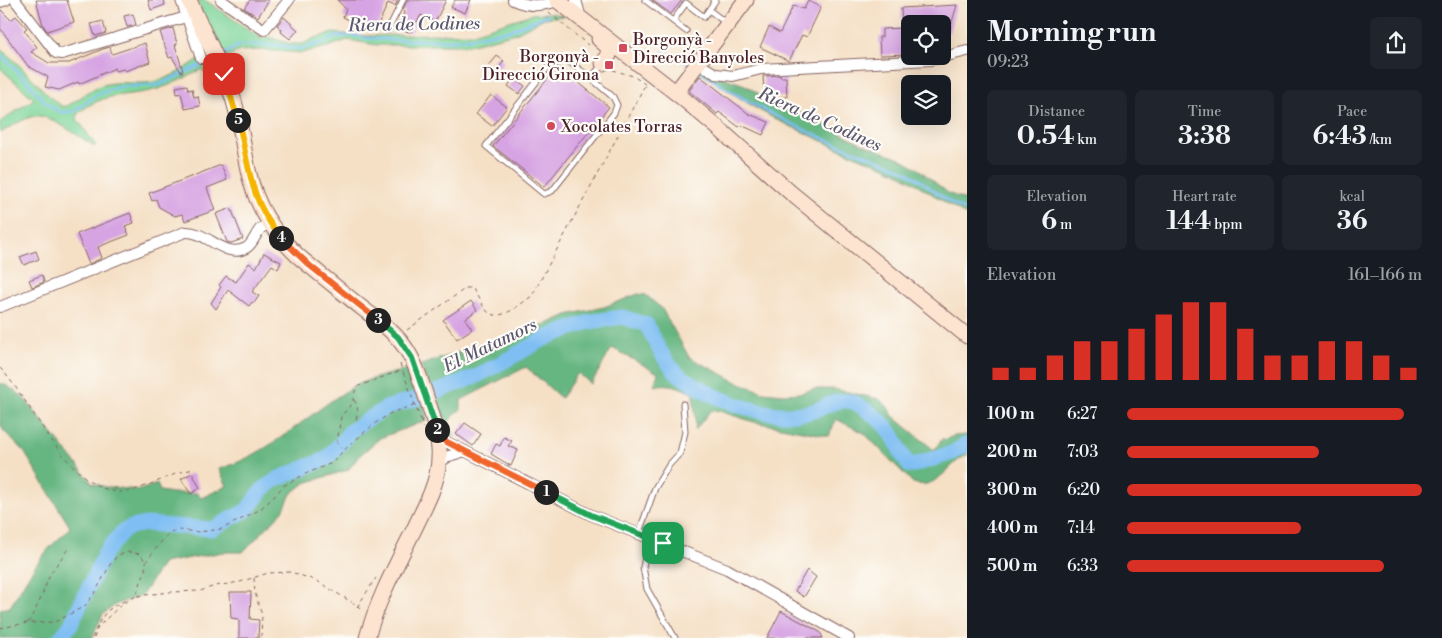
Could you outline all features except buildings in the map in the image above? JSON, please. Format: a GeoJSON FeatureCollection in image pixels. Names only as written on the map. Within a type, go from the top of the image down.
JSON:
{"type":"FeatureCollection","features":[{"type":"Feature","properties":{"kind":"main road"},"geometry":{"type":"LineString","coordinates":[[552,1],[578,9],[641,75],[723,142],[783,189],[791,193]]}},
{"type":"Feature","properties":{"kind":"main road"},"geometry":{"type":"LineString","coordinates":[[552,1],[593,38],[609,56]]}},
{"type":"Feature","properties":{"kind":"main road"},"geometry":{"type":"LineString","coordinates":[[723,142],[678,101],[677,91],[742,1]]}},
{"type":"Feature","properties":{"kind":"main road"},"geometry":{"type":"LineString","coordinates":[[578,9],[589,30],[608,47],[609,56]]}},
{"type":"Feature","properties":{"kind":"main road"},"geometry":{"type":"LineString","coordinates":[[190,10],[219,62],[235,108],[251,182],[258,201],[270,223],[285,244],[297,255],[386,326],[402,342],[407,369],[433,432],[439,463],[437,476],[431,493],[385,588],[366,638]]}},
{"type":"Feature","properties":{"kind":"main road"},"geometry":{"type":"LineString","coordinates":[[609,56],[619,54],[636,67],[641,75],[677,91],[791,193],[967,336]]}},
{"type":"Feature","properties":{"kind":"street"},"geometry":{"type":"LineString","coordinates":[[0,2],[6,0]]}},
{"type":"Feature","properties":{"kind":"street"},"geometry":{"type":"LineString","coordinates":[[15,0],[56,53],[62,54],[190,10]]}},
{"type":"Feature","properties":{"kind":"street"},"geometry":{"type":"LineString","coordinates":[[181,0],[190,10],[201,58]]}},
{"type":"Feature","properties":{"kind":"street"},"geometry":{"type":"LineString","coordinates":[[221,0],[264,30],[289,0]]}},
{"type":"Feature","properties":{"kind":"street"},"geometry":{"type":"LineString","coordinates":[[513,0],[521,4],[538,6],[552,1]]}},
{"type":"Feature","properties":{"kind":"street"},"geometry":{"type":"LineString","coordinates":[[568,0],[578,9]]}},
{"type":"Feature","properties":{"kind":"street"},"geometry":{"type":"LineString","coordinates":[[693,69],[733,76],[761,69],[931,60],[967,51]]}},
{"type":"Feature","properties":{"kind":"street"},"geometry":{"type":"LineString","coordinates":[[0,307],[185,232],[192,231],[198,233],[232,251],[242,250],[249,246],[261,228],[270,223]]}},
{"type":"Feature","properties":{"kind":"street"},"geometry":{"type":"LineString","coordinates":[[433,432],[576,507],[720,566],[747,579],[844,637]]}},
{"type":"Feature","properties":{"kind":"street"},"geometry":{"type":"LineString","coordinates":[[439,463],[449,456],[466,451]]}},
{"type":"Feature","properties":{"kind":"lane"},"geometry":{"type":"LineString","coordinates":[[388,30],[403,0]]}},
{"type":"Feature","properties":{"kind":"lane"},"geometry":{"type":"LineString","coordinates":[[645,0],[686,31]]}},
{"type":"Feature","properties":{"kind":"lane"},"geometry":{"type":"LineString","coordinates":[[673,21],[686,3],[704,17],[715,1],[713,0]]}},
{"type":"Feature","properties":{"kind":"lane"},"geometry":{"type":"LineString","coordinates":[[709,10],[727,24]]}},
{"type":"Feature","properties":{"kind":"lane"},"geometry":{"type":"LineString","coordinates":[[591,78],[609,56]]}},
{"type":"Feature","properties":{"kind":"lane"},"geometry":{"type":"LineString","coordinates":[[560,58],[568,61],[591,78],[614,97],[617,105],[614,113],[552,191],[544,194],[486,146],[552,62],[560,58]]}},
{"type":"Feature","properties":{"kind":"lane"},"geometry":{"type":"LineString","coordinates":[[675,638],[647,589],[644,567],[644,536],[655,488],[669,465],[680,453],[685,432],[683,404]]}},
{"type":"Feature","properties":{"kind":"path"},"geometry":{"type":"LineString","coordinates":[[402,342],[402,334],[466,288],[472,288],[488,312],[494,316],[503,315],[532,296],[641,75]]}},
{"type":"Feature","properties":{"kind":"path"},"geometry":{"type":"LineString","coordinates":[[0,368],[14,383],[51,439],[72,464],[89,482],[102,489],[124,492],[195,469]]}},
{"type":"Feature","properties":{"kind":"path"},"geometry":{"type":"LineString","coordinates":[[343,451],[342,447],[337,443],[341,416],[352,404],[356,386],[407,369],[420,421],[433,432]]}},
{"type":"Feature","properties":{"kind":"path"},"geometry":{"type":"LineString","coordinates":[[353,399],[357,403],[358,416],[355,422]]}},
{"type":"Feature","properties":{"kind":"path"},"geometry":{"type":"LineString","coordinates":[[93,638],[98,627],[105,620],[122,604],[136,596],[145,571],[146,562],[160,542],[170,532],[179,530],[199,532],[222,529],[259,510],[283,486],[332,463],[374,424],[410,405],[417,403],[422,420],[420,421]]}},
{"type":"Feature","properties":{"kind":"path"},"geometry":{"type":"LineString","coordinates":[[27,623],[39,603],[50,574],[68,548]]}},
{"type":"Feature","properties":{"kind":"path"},"geometry":{"type":"LineString","coordinates":[[0,628],[27,623],[55,622],[86,606],[111,563],[118,555],[129,552],[140,554],[146,562]]}},
{"type":"Feature","properties":{"kind":"path"},"geometry":{"type":"LineString","coordinates":[[93,638],[103,614],[117,604],[136,596],[200,591],[254,577],[291,572],[301,574],[333,590],[357,607],[378,576]]}},
{"type":"Feature","properties":{"kind":"path"},"geometry":{"type":"LineString","coordinates":[[254,577],[255,594],[262,615],[261,638]]}},
{"type":"Feature","properties":{"kind":"green space"},"geometry":{"type":"Polygon","coordinates":[[[197,0],[205,0],[262,39],[268,37],[291,44],[303,44],[315,38],[333,33],[365,36],[473,33],[532,14],[551,13],[564,16],[544,18],[516,33],[468,45],[377,45],[347,40],[302,53],[260,50],[240,51],[223,58],[197,0]]]}},
{"type":"Feature","properties":{"kind":"green space"},"geometry":{"type":"Polygon","coordinates":[[[0,48],[51,98],[63,107],[103,85],[147,83],[160,80],[182,70],[208,53],[216,74],[208,77],[202,69],[158,89],[107,98],[87,106],[77,114],[77,119],[96,146],[94,146],[65,127],[41,116],[26,119],[0,133],[0,122],[34,99],[0,68],[0,48]]]}},
{"type":"Feature","properties":{"kind":"green space"},"geometry":{"type":"Polygon","coordinates":[[[702,67],[713,74],[745,85],[767,99],[792,109],[863,144],[900,158],[916,167],[948,193],[967,201],[967,216],[902,175],[777,120],[699,72],[702,67]]]}},
{"type":"Feature","properties":{"kind":"green space"},"geometry":{"type":"Polygon","coordinates":[[[638,294],[646,295],[662,309],[689,357],[735,381],[763,392],[784,394],[801,393],[813,389],[834,389],[879,399],[887,406],[893,416],[934,450],[943,438],[945,440],[953,436],[967,435],[967,455],[936,480],[922,484],[913,483],[864,433],[836,419],[829,436],[754,422],[711,410],[695,430],[694,394],[674,386],[654,386],[658,373],[612,348],[591,384],[578,373],[561,398],[526,367],[461,400],[461,409],[449,421],[455,437],[444,434],[421,365],[460,352],[467,364],[500,345],[567,315],[604,307],[638,294]]]}},
{"type":"Feature","properties":{"kind":"green space"},"geometry":{"type":"Polygon","coordinates":[[[412,367],[428,420],[380,438],[359,456],[348,470],[305,483],[291,494],[283,511],[243,552],[223,552],[163,563],[142,595],[117,604],[103,614],[92,638],[0,638],[0,609],[10,607],[49,548],[70,527],[25,453],[3,430],[0,423],[0,383],[22,396],[92,483],[106,487],[140,490],[157,484],[160,491],[197,493],[201,498],[227,486],[219,469],[256,454],[353,387],[367,380],[412,367]]]}},
{"type":"Feature","properties":{"kind":"waterway","name":"Riera de Codines"},"geometry":{"type":"LineString","coordinates":[[223,55],[239,45],[277,45],[300,49],[326,42],[335,37],[353,35],[393,40],[455,40],[510,30],[547,15]]}},
{"type":"Feature","properties":{"kind":"waterway","name":"Riera de Codines"},"geometry":{"type":"LineString","coordinates":[[663,50],[691,65]]}},
{"type":"Feature","properties":{"kind":"waterway","name":"Riera de Codines"},"geometry":{"type":"LineString","coordinates":[[0,54],[45,102],[59,112],[73,112],[96,95],[119,87],[159,85],[211,60]]}},
{"type":"Feature","properties":{"kind":"waterway","name":"Riera de Codines"},"geometry":{"type":"LineString","coordinates":[[699,71],[732,92],[782,119],[834,143],[908,173],[949,202],[967,211]]}},
{"type":"Feature","properties":{"kind":"waterway","name":"El Matamors"},"geometry":{"type":"LineString","coordinates":[[60,638],[70,626],[105,553],[122,532],[131,527],[146,524],[212,529],[247,510],[262,490],[277,479],[326,459],[350,431],[386,408],[434,393],[477,376],[548,337],[589,322],[622,317],[647,325],[663,356],[679,374],[705,391],[747,408],[776,414],[791,414],[811,412],[837,402],[853,402],[886,426],[910,466],[952,453],[967,444]]}},
{"type":"Feature","properties":{"kind":"place","name":"Borgonyà - Direcció Banyoles"},"geometry":{"type":"Point","coordinates":[623,48]}},
{"type":"Feature","properties":{"kind":"place","name":"Borgonyà - Direcció Girona"},"geometry":{"type":"Point","coordinates":[609,65]}},
{"type":"Feature","properties":{"kind":"place","name":"Xocolates Torras"},"geometry":{"type":"Point","coordinates":[551,126]}},
{"type":"Feature","properties":{"kind":"route"},"geometry":{"type":"LineString","coordinates":[[224,74],[240,124],[251,182],[258,201],[270,223],[285,244],[297,255],[386,326],[402,342],[415,365],[439,438],[591,515],[663,543]]}}]}
